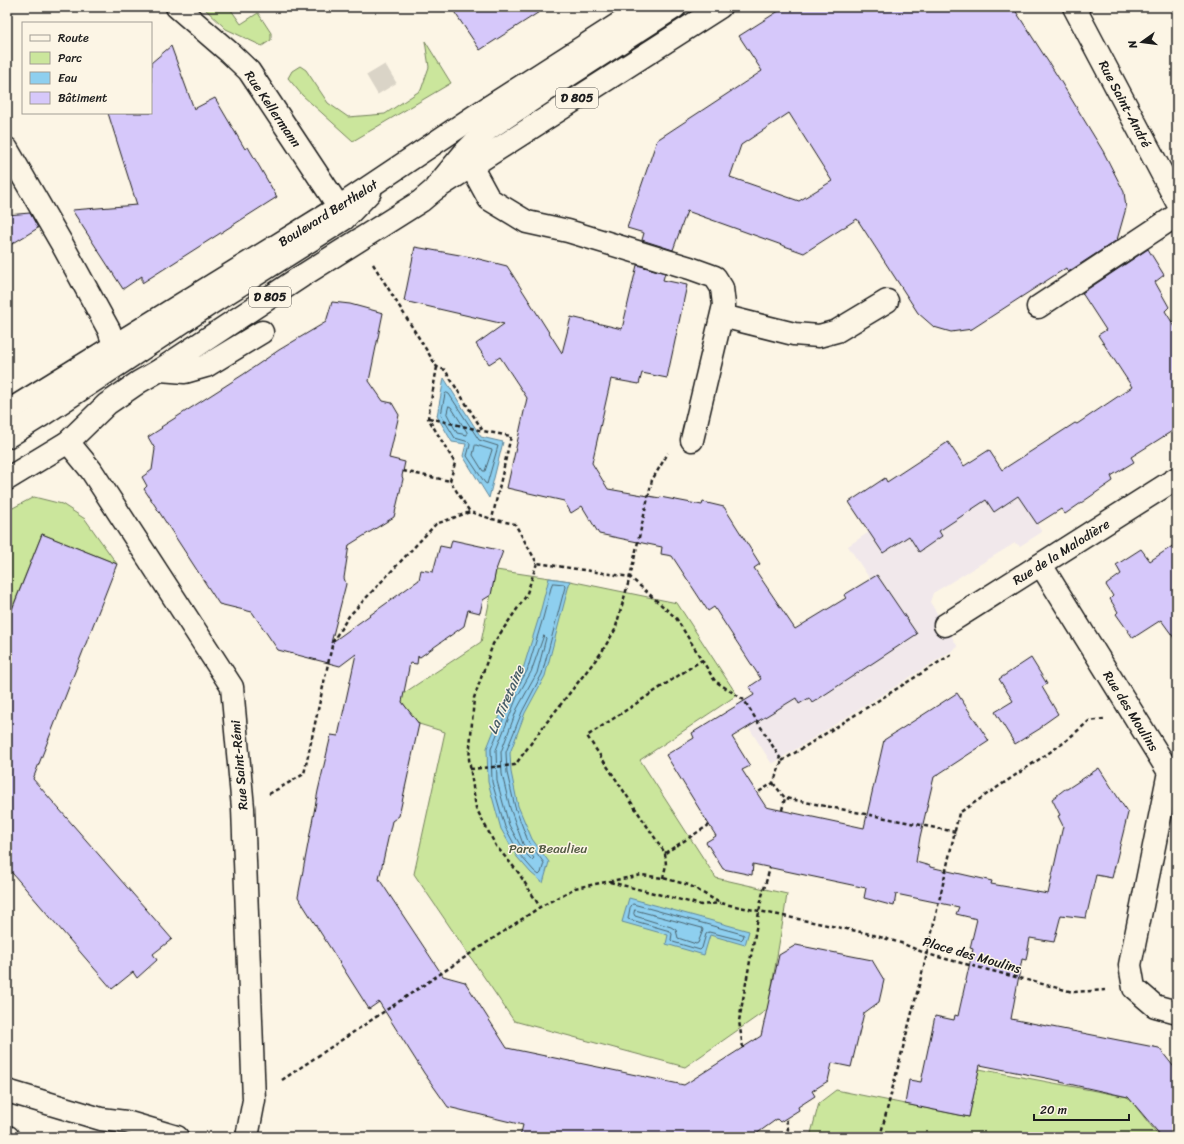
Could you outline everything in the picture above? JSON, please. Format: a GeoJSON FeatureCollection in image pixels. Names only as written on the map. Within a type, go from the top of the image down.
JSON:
{"type":"FeatureCollection","features":[{"type":"Feature","properties":{"kind":"street","name":"Rue Kellermann"},"geometry":{"type":"LineString","coordinates":[[177,7],[249,71],[339,207]]}},
{"type":"Feature","properties":{"kind":"street","name":"Boulevard Berthelot"},"geometry":{"type":"LineString","coordinates":[[7,412],[339,207],[475,116],[645,7]]}},
{"type":"Feature","properties":{"kind":"street"},"geometry":{"type":"LineString","coordinates":[[434,190],[465,152],[488,129],[566,76],[675,7]]}},
{"type":"Feature","properties":{"kind":"street","name":"D 805"},"geometry":{"type":"LineString","coordinates":[[7,479],[68,442],[107,404],[139,382],[160,370],[302,276],[421,201],[434,190],[471,166],[720,7]]}},
{"type":"Feature","properties":{"kind":"street","name":"Rue Saint-André"},"geometry":{"type":"LineString","coordinates":[[1074,7],[1177,202]]}},
{"type":"Feature","properties":{"kind":"street"},"geometry":{"type":"LineString","coordinates":[[7,149],[62,244],[109,330],[114,345]]}},
{"type":"Feature","properties":{"kind":"street"},"geometry":{"type":"LineString","coordinates":[[471,166],[489,199],[527,222],[568,231],[715,277],[722,288],[724,305],[692,440]]}},
{"type":"Feature","properties":{"kind":"street"},"geometry":{"type":"LineString","coordinates":[[7,436],[45,413],[211,303],[344,219],[384,178]]}},
{"type":"Feature","properties":{"kind":"street"},"geometry":{"type":"LineString","coordinates":[[1038,306],[1177,215]]}},
{"type":"Feature","properties":{"kind":"street"},"geometry":{"type":"LineString","coordinates":[[722,316],[794,334],[819,336],[837,331],[887,301]]}},
{"type":"Feature","properties":{"kind":"street"},"geometry":{"type":"LineString","coordinates":[[160,370],[185,372],[206,366],[262,332]]}},
{"type":"Feature","properties":{"kind":"street","name":"Rue Saint-Rémi"},"geometry":{"type":"LineString","coordinates":[[68,442],[91,470],[232,687],[243,808],[254,1100],[247,1137]]}},
{"type":"Feature","properties":{"kind":"street","name":"Rue de la Malodière"},"geometry":{"type":"LineString","coordinates":[[945,625],[1177,478]]}},
{"type":"Feature","properties":{"kind":"street","name":"Rue des Moulins"},"geometry":{"type":"LineString","coordinates":[[1041,565],[1169,772],[1130,965],[1134,988]]}},
{"type":"Feature","properties":{"kind":"street"},"geometry":{"type":"LineString","coordinates":[[1134,988],[1155,1006],[1177,1012]]}},
{"type":"Feature","properties":{"kind":"street"},"geometry":{"type":"LineString","coordinates":[[7,1091],[101,1119],[126,1122],[177,1137]]}},
{"type":"Feature","properties":{"kind":"path"},"geometry":{"type":"LineString","coordinates":[[379,259],[372,263],[437,367],[445,370],[483,431]]}},
{"type":"Feature","properties":{"kind":"path"},"geometry":{"type":"LineString","coordinates":[[437,367],[428,418],[455,463],[450,481]]}},
{"type":"Feature","properties":{"kind":"path"},"geometry":{"type":"LineString","coordinates":[[428,418],[511,436],[492,519]]}},
{"type":"Feature","properties":{"kind":"path"},"geometry":{"type":"LineString","coordinates":[[470,769],[515,765],[600,653],[615,630],[630,577],[652,480],[672,447],[692,440]]}},
{"type":"Feature","properties":{"kind":"path"},"geometry":{"type":"LineString","coordinates":[[403,471],[450,481],[470,512]]}},
{"type":"Feature","properties":{"kind":"path"},"geometry":{"type":"LineString","coordinates":[[243,808],[304,774],[333,641],[349,616],[436,524],[470,512],[514,524],[537,563],[526,596],[493,644],[474,698],[469,759],[476,808],[496,846],[518,872],[540,906]]}},
{"type":"Feature","properties":{"kind":"path"},"geometry":{"type":"LineString","coordinates":[[537,563],[630,577],[676,618],[715,681],[744,700],[782,761]]}},
{"type":"Feature","properties":{"kind":"path"},"geometry":{"type":"LineString","coordinates":[[757,794],[773,783],[782,761],[952,654]]}},
{"type":"Feature","properties":{"kind":"path"},"geometry":{"type":"LineString","coordinates":[[663,878],[666,865],[665,853],[587,736],[702,660]]}},
{"type":"Feature","properties":{"kind":"path"},"geometry":{"type":"LineString","coordinates":[[880,1137],[927,954],[956,832],[959,813],[1062,744],[1089,721],[1111,717]]}},
{"type":"Feature","properties":{"kind":"path"},"geometry":{"type":"LineString","coordinates":[[773,783],[785,798],[956,832]]}},
{"type":"Feature","properties":{"kind":"path"},"geometry":{"type":"LineString","coordinates":[[782,810],[785,798]]}},
{"type":"Feature","properties":{"kind":"path"},"geometry":{"type":"LineString","coordinates":[[665,853],[709,825]]}},
{"type":"Feature","properties":{"kind":"path"},"geometry":{"type":"LineString","coordinates":[[743,1048],[739,1021],[760,910],[770,868]]}},
{"type":"Feature","properties":{"kind":"path"},"geometry":{"type":"LineString","coordinates":[[254,1100],[275,1084],[540,906],[575,888],[642,875],[663,878],[689,886],[720,903]]}},
{"type":"Feature","properties":{"kind":"path"},"geometry":{"type":"LineString","coordinates":[[608,882],[701,905],[720,903]]}},
{"type":"Feature","properties":{"kind":"path","name":"Place des Moulins"},"geometry":{"type":"LineString","coordinates":[[720,903],[866,932],[901,943],[927,954],[1073,992],[1134,988]]}},
{"type":"Feature","properties":{"kind":"path"},"geometry":{"type":"LineString","coordinates":[[785,1137],[788,1129],[786,1118]]}},
{"type":"Feature","properties":{"kind":"shaded area"},"geometry":{"type":"Polygon","coordinates":[[[1018,496],[1042,532],[1020,546],[1015,543],[933,593],[930,602],[958,647],[772,764],[735,706],[754,694],[749,687],[807,651],[795,629],[845,598],[844,595],[870,579],[848,546],[869,532],[909,536],[919,551],[942,536],[939,531],[986,500],[995,512],[1018,496]]]}},
{"type":"Feature","properties":{"kind":"green space"},"geometry":{"type":"Polygon","coordinates":[[[203,7],[229,7],[241,24],[258,13],[271,33],[271,40],[262,46],[226,29],[203,7]]]}},
{"type":"Feature","properties":{"kind":"green space"},"geometry":{"type":"Polygon","coordinates":[[[425,41],[451,83],[353,141],[302,95],[288,78],[292,71],[300,66],[306,70],[328,103],[348,117],[385,114],[421,90],[429,67],[425,41]]]}},
{"type":"Feature","properties":{"kind":"green space"},"geometry":{"type":"Polygon","coordinates":[[[34,497],[62,504],[85,519],[117,564],[42,534],[7,621],[7,511],[34,497]]]}},
{"type":"Feature","properties":{"kind":"green space","name":"Parc Beaulieu"},"geometry":{"type":"Polygon","coordinates":[[[496,570],[570,581],[677,603],[737,695],[640,760],[716,878],[787,894],[768,1009],[685,1067],[514,1021],[414,874],[445,732],[419,724],[398,697],[481,642],[496,570]]]}},
{"type":"Feature","properties":{"kind":"green space"},"geometry":{"type":"Polygon","coordinates":[[[979,1069],[1128,1097],[1160,1137],[810,1137],[819,1103],[836,1090],[969,1117],[979,1069]]]}},
{"type":"Feature","properties":{"kind":"water"},"geometry":{"type":"Polygon","coordinates":[[[444,378],[481,437],[503,442],[489,498],[463,456],[466,444],[452,442],[437,416],[444,378]]]}},
{"type":"Feature","properties":{"kind":"water"},"geometry":{"type":"Polygon","coordinates":[[[549,578],[570,581],[545,676],[525,713],[510,753],[511,772],[518,806],[532,839],[549,862],[543,883],[531,873],[517,857],[501,829],[488,782],[487,748],[509,693],[523,669],[549,578]]]}},
{"type":"Feature","properties":{"kind":"water"},"geometry":{"type":"Polygon","coordinates":[[[629,898],[749,931],[745,945],[710,935],[704,955],[666,944],[668,935],[622,922],[629,898]]]}},
{"type":"Feature","properties":{"kind":"building"},"geometry":{"type":"Polygon","coordinates":[[[451,7],[547,7],[480,50],[451,7]]]}},
{"type":"Feature","properties":{"kind":"building"},"geometry":{"type":"Polygon","coordinates":[[[785,7],[1013,7],[1103,151],[1124,192],[1126,208],[1117,240],[1068,272],[1066,268],[972,329],[951,332],[934,327],[918,313],[857,219],[804,253],[687,211],[673,250],[642,240],[644,233],[627,228],[657,140],[762,71],[739,36],[785,7]],[[789,113],[741,145],[730,177],[799,201],[832,181],[789,113]]]}},
{"type":"Feature","properties":{"kind":"building"},"geometry":{"type":"Polygon","coordinates":[[[171,46],[194,109],[215,98],[245,149],[248,147],[277,197],[142,283],[142,276],[123,289],[72,210],[137,205],[108,114],[152,114],[152,62],[171,46]]]}},
{"type":"Feature","properties":{"kind":"building"},"geometry":{"type":"Polygon","coordinates":[[[30,213],[38,228],[7,247],[7,215],[30,213]]]}},
{"type":"Feature","properties":{"kind":"building"},"geometry":{"type":"Polygon","coordinates":[[[415,247],[471,257],[507,266],[562,353],[571,317],[622,329],[637,265],[665,273],[663,280],[687,285],[667,378],[642,373],[639,384],[611,379],[592,463],[608,489],[702,505],[703,502],[724,507],[760,564],[754,568],[795,629],[846,598],[844,595],[877,575],[917,634],[812,703],[809,698],[799,704],[796,698],[732,737],[750,766],[742,770],[766,807],[864,828],[884,740],[957,693],[989,741],[934,777],[920,837],[916,862],[930,867],[992,881],[991,884],[1048,894],[1063,826],[1058,816],[1060,815],[1052,799],[1099,768],[1128,813],[1112,878],[1096,875],[1086,918],[1061,915],[1054,942],[1030,938],[1026,960],[1022,959],[1011,1019],[1159,1048],[1177,1071],[1177,1137],[1162,1137],[1128,1097],[1060,1082],[1061,1081],[980,1065],[969,1117],[905,1104],[909,1080],[921,1082],[935,1016],[954,1020],[955,1015],[958,1016],[973,949],[970,948],[977,919],[956,914],[959,907],[896,894],[894,906],[864,898],[866,888],[753,864],[752,875],[723,869],[706,842],[716,836],[666,755],[694,738],[692,733],[754,695],[749,687],[761,679],[714,607],[708,611],[672,556],[661,554],[662,547],[599,534],[582,506],[571,513],[564,501],[507,488],[527,398],[500,357],[489,364],[476,344],[504,324],[404,301],[415,247]]]}},
{"type":"Feature","properties":{"kind":"building"},"geometry":{"type":"Polygon","coordinates":[[[1148,249],[1164,275],[1155,282],[1169,307],[1165,311],[1177,330],[1177,428],[1131,457],[1134,462],[1111,476],[1113,481],[1065,514],[1061,509],[1037,524],[1018,496],[994,512],[986,500],[939,531],[942,536],[919,552],[909,536],[883,553],[849,502],[885,478],[887,482],[948,442],[964,466],[989,450],[1002,470],[1075,423],[1077,424],[1132,387],[1098,335],[1106,330],[1082,293],[1148,249]]]}},
{"type":"Feature","properties":{"kind":"building"},"geometry":{"type":"Polygon","coordinates":[[[332,302],[350,304],[383,313],[369,381],[383,401],[392,403],[399,415],[389,458],[405,462],[402,476],[403,479],[394,517],[349,545],[344,578],[346,584],[331,643],[419,580],[421,570],[433,572],[440,546],[450,548],[452,540],[503,551],[496,570],[491,595],[483,600],[480,613],[468,610],[464,626],[420,657],[418,656],[417,664],[410,663],[402,702],[419,724],[399,816],[392,821],[379,879],[443,976],[465,982],[507,1048],[684,1085],[761,1036],[779,955],[796,945],[872,960],[884,980],[879,1002],[864,1013],[851,1067],[832,1063],[828,1081],[812,1091],[815,1096],[798,1107],[799,1110],[780,1122],[777,1119],[752,1137],[520,1137],[523,1125],[448,1107],[424,1073],[379,1002],[369,1009],[298,897],[318,791],[331,735],[338,736],[356,654],[340,666],[278,650],[252,612],[219,604],[144,489],[147,486],[142,477],[152,470],[155,449],[148,437],[279,350],[326,322],[332,302]]]}},
{"type":"Feature","properties":{"kind":"building"},"geometry":{"type":"Polygon","coordinates":[[[42,534],[117,564],[33,779],[172,939],[153,954],[157,960],[137,978],[133,972],[112,989],[7,867],[7,622],[42,534]]]}},
{"type":"Feature","properties":{"kind":"building"},"geometry":{"type":"Polygon","coordinates":[[[1177,543],[1177,642],[1161,620],[1133,638],[1116,614],[1118,612],[1110,599],[1113,596],[1106,585],[1121,574],[1116,565],[1141,549],[1150,561],[1177,543]]]}},
{"type":"Feature","properties":{"kind":"building"},"geometry":{"type":"Polygon","coordinates":[[[1031,658],[1047,684],[1042,687],[1058,714],[1041,726],[1041,728],[1015,744],[995,712],[1013,701],[999,679],[1031,658]]]}},
{"type":"Feature","properties":{"kind":"tunnel"},"geometry":{"type":"LineString","coordinates":[[372,85],[392,73]]}},
{"type":"Feature","properties":{"kind":"water label","name":"La Tiretaine"},"geometry":{"type":"Point","coordinates":[506,700]}}]}
